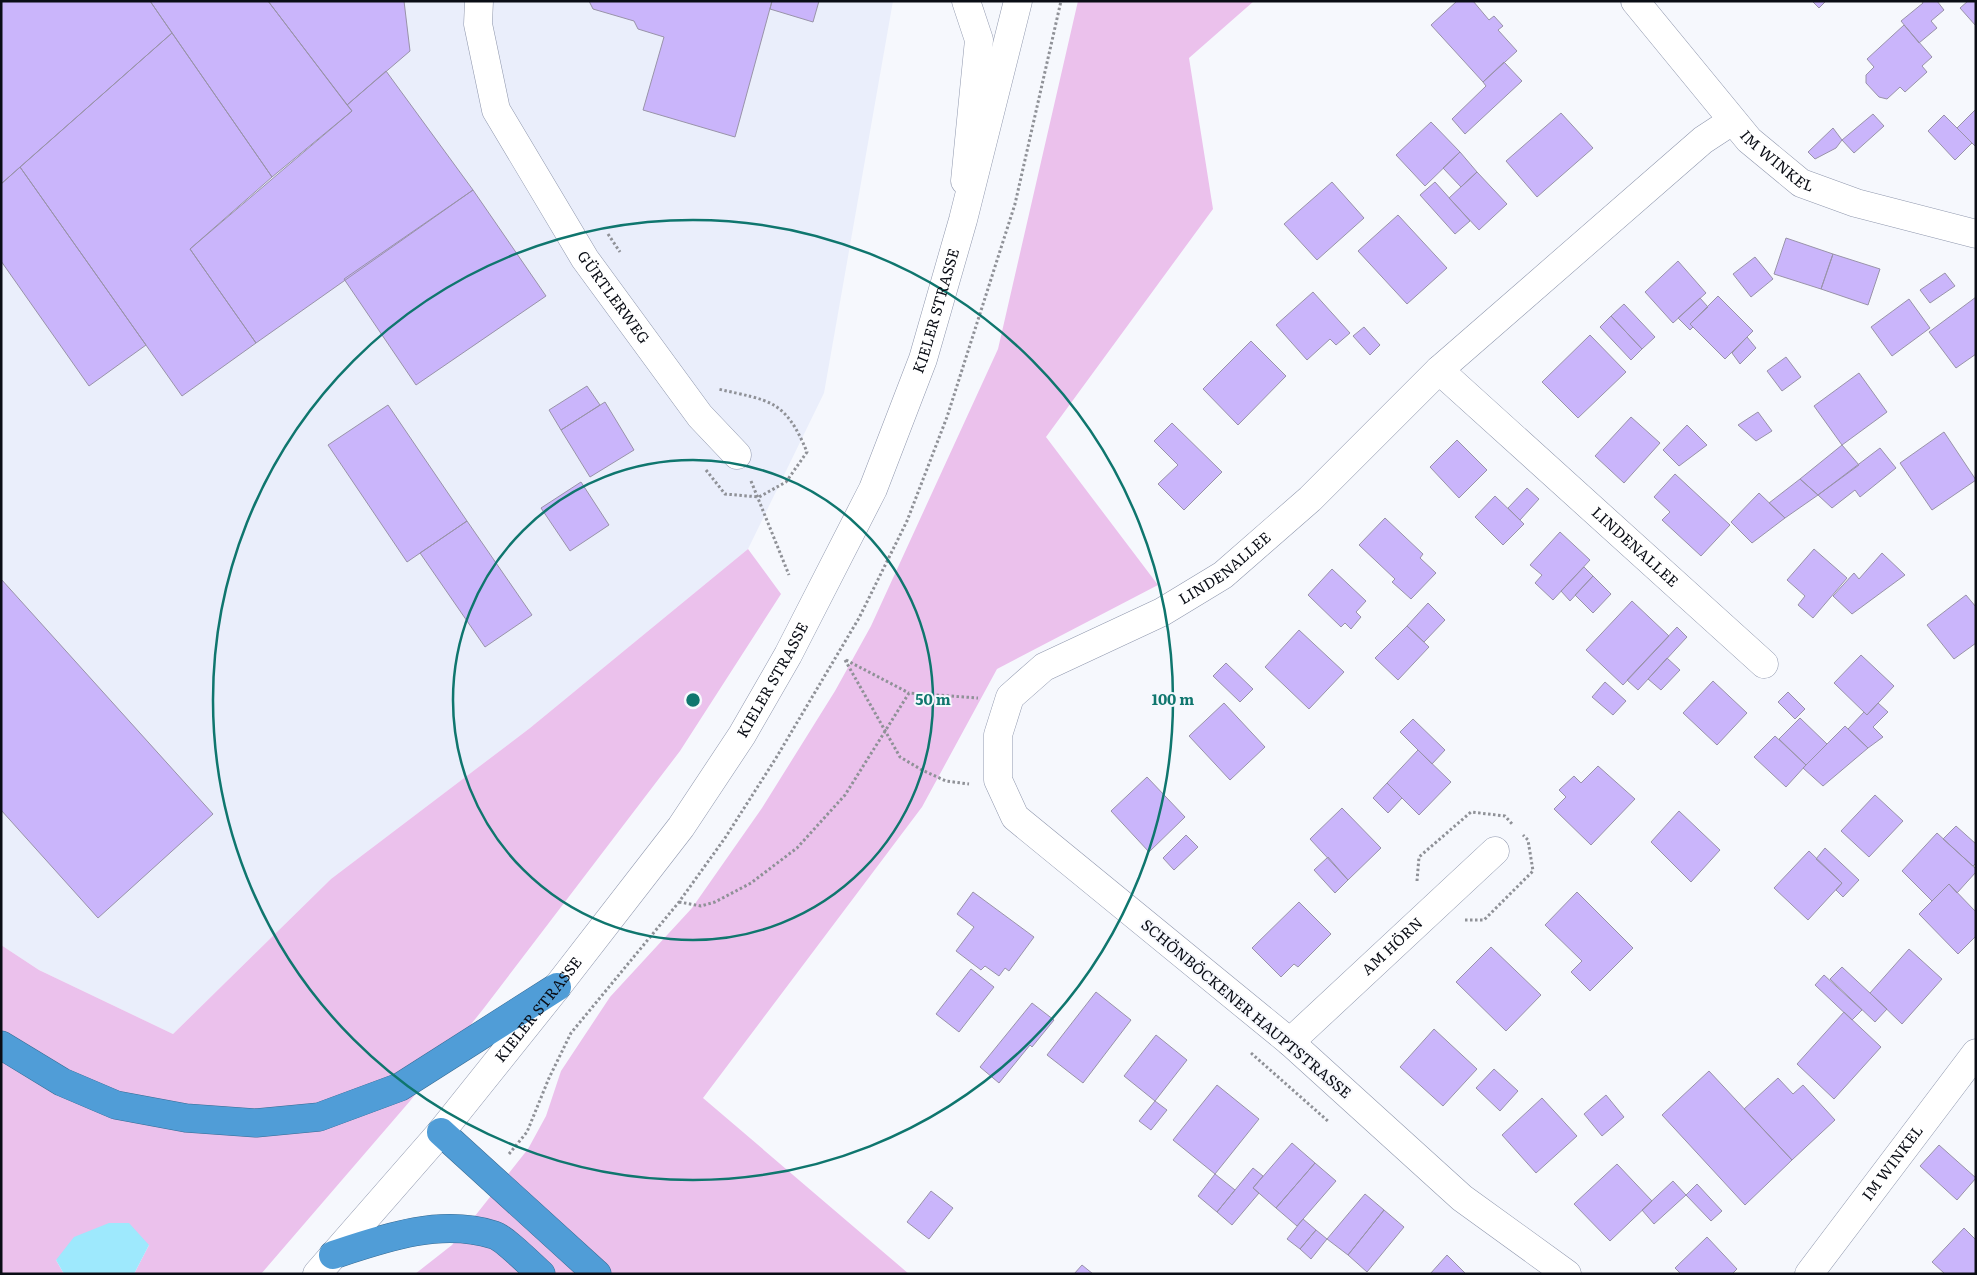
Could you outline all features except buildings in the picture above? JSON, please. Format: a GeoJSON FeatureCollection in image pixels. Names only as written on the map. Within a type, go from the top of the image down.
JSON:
{"type":"FeatureCollection","features":[{"type":"Feature","properties":{"kind":"highway"},"geometry":{"type":"LineString","coordinates":[[1,1045],[62,1082],[116,1105],[186,1118],[256,1123],[319,1117],[400,1087],[558,987]]}},
{"type":"Feature","properties":{"kind":"highway"},"geometry":{"type":"LineString","coordinates":[[441,1132],[596,1274]]}},
{"type":"Feature","properties":{"kind":"highway"},"geometry":{"type":"LineString","coordinates":[[325,1264],[381,1239],[444,1228],[495,1236],[541,1274]]}},
{"type":"Feature","properties":{"kind":"street","name":"GÜRTLERWEG"},"geometry":{"type":"LineString","coordinates":[[479,1],[478,24],[496,110],[585,259],[700,416],[738,455]]}},
{"type":"Feature","properties":{"kind":"street"},"geometry":{"type":"LineString","coordinates":[[963,220],[965,165],[979,40],[966,1]]}},
{"type":"Feature","properties":{"kind":"street","name":"KIELER STRASSE"},"geometry":{"type":"LineString","coordinates":[[325,1264],[441,1132],[558,987],[681,827],[742,735],[788,655],[873,489],[923,359],[963,220],[1018,1]]}},
{"type":"Feature","properties":{"kind":"street","name":"IM WINKEL"},"geometry":{"type":"LineString","coordinates":[[1635,1],[1749,140],[1801,183],[1856,202],[1976,234]]}},
{"type":"Feature","properties":{"kind":"street","name":"LINDENALLEE"},"geometry":{"type":"LineString","coordinates":[[1010,697],[1044,668],[1162,612],[1223,575],[1310,499],[1439,370],[1703,140],[1732,121]]}},
{"type":"Feature","properties":{"kind":"street","name":"LINDENALLEE"},"geometry":{"type":"LineString","coordinates":[[1439,370],[1764,664]]}},
{"type":"Feature","properties":{"kind":"street","name":"SCHÖNBÖCKENER HAUPTSTRASSE"},"geometry":{"type":"LineString","coordinates":[[1010,697],[998,735],[998,780],[1015,817],[1290,1042],[1462,1198],[1567,1274]]}},
{"type":"Feature","properties":{"kind":"street","name":"AM HÖRN"},"geometry":{"type":"LineString","coordinates":[[1290,1042],[1494,851]]}},
{"type":"Feature","properties":{"kind":"street","name":"IM WINKEL"},"geometry":{"type":"LineString","coordinates":[[1809,1274],[1976,1053]]}},
{"type":"Feature","properties":{"kind":"path"},"geometry":{"type":"LineString","coordinates":[[738,455],[759,497],[789,575]]}},
{"type":"Feature","properties":{"kind":"path"},"geometry":{"type":"LineString","coordinates":[[998,780],[974,784],[946,781],[900,757],[846,660],[909,692],[982,698],[1010,697]]}},
{"type":"Feature","properties":{"kind":"path"},"geometry":{"type":"LineString","coordinates":[[490,1177],[527,1132],[549,1078],[572,1033],[679,902],[701,906],[715,902],[750,882],[797,848],[844,795],[909,692]]}},
{"type":"Feature","properties":{"kind":"shaded area"},"geometry":{"type":"Polygon","coordinates":[[[1,1],[893,1],[824,393],[748,549],[530,728],[331,879],[173,1034],[39,970],[1,945],[1,1]]]}},
{"type":"Feature","properties":{"kind":"shaded area"},"geometry":{"type":"Polygon","coordinates":[[[1078,1],[1254,1],[1189,58],[1213,209],[1046,437],[1158,585],[997,669],[922,807],[703,1098],[909,1274],[415,1274],[452,1245],[528,1149],[546,1116],[561,1071],[610,997],[692,908],[762,808],[835,691],[871,626],[998,349],[1078,1]]]}},
{"type":"Feature","properties":{"kind":"shaded area"},"geometry":{"type":"Polygon","coordinates":[[[748,549],[781,594],[680,751],[484,1008],[410,1101],[261,1274],[134,1274],[149,1245],[56,1260],[64,1274],[1,1274],[1,945],[39,970],[173,1034],[331,879],[530,728],[748,549]]]}},
{"type":"Feature","properties":{"kind":"water"},"geometry":{"type":"Polygon","coordinates":[[[109,1223],[129,1223],[149,1245],[134,1274],[64,1274],[56,1260],[74,1237],[109,1223]]]}}]}
